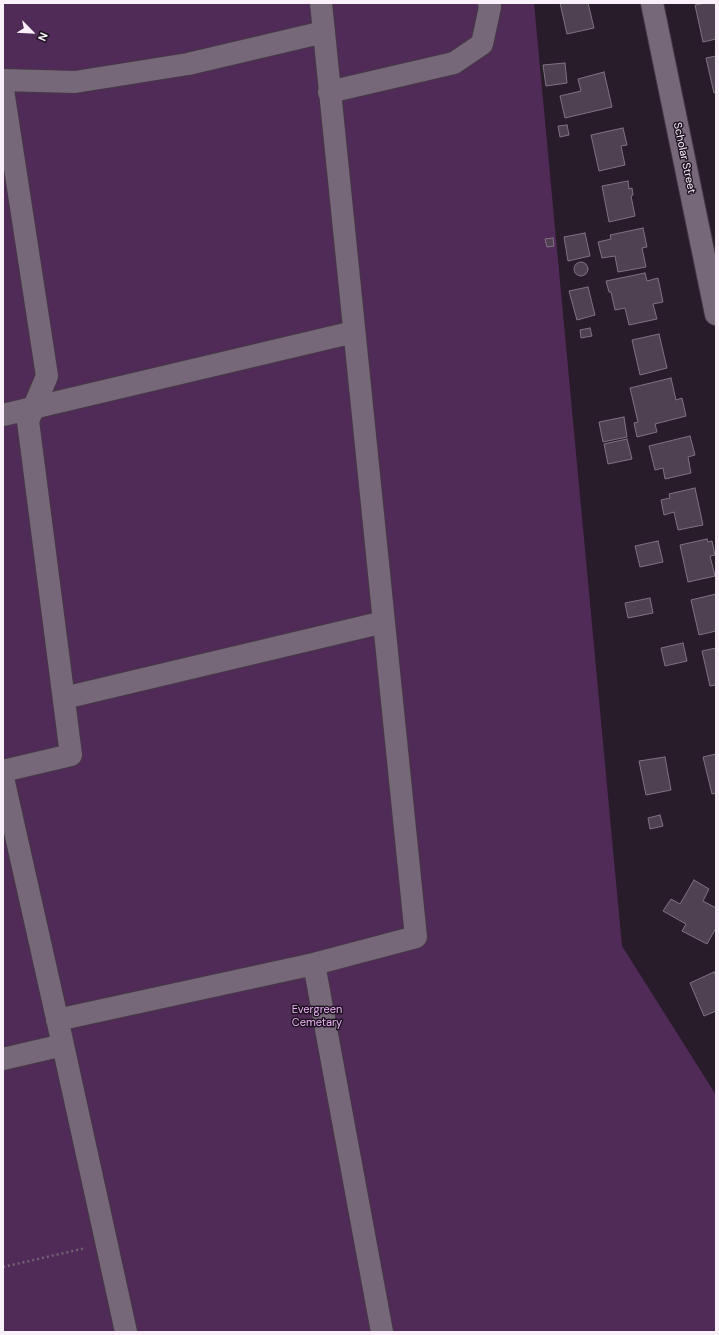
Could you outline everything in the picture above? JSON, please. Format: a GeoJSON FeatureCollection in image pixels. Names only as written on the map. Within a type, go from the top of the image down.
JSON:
{"type":"FeatureCollection","features":[{"type":"Feature","properties":{"kind":"street"},"geometry":{"type":"LineString","coordinates":[[57,1020],[314,964],[416,937],[321,3]]}},
{"type":"Feature","properties":{"kind":"street"},"geometry":{"type":"LineString","coordinates":[[330,92],[454,63],[482,44],[490,6],[489,3]]}},
{"type":"Feature","properties":{"kind":"street","name":"Scholar Street"},"geometry":{"type":"LineString","coordinates":[[652,3],[716,314]]}},
{"type":"Feature","properties":{"kind":"street"},"geometry":{"type":"LineString","coordinates":[[3,80],[75,82],[188,64],[324,32]]}},
{"type":"Feature","properties":{"kind":"street"},"geometry":{"type":"LineString","coordinates":[[3,90],[47,376],[28,420],[71,755],[3,771]]}},
{"type":"Feature","properties":{"kind":"street"},"geometry":{"type":"LineString","coordinates":[[3,415],[354,332]]}},
{"type":"Feature","properties":{"kind":"street"},"geometry":{"type":"LineString","coordinates":[[64,698],[384,622]]}},
{"type":"Feature","properties":{"kind":"street"},"geometry":{"type":"LineString","coordinates":[[3,778],[126,1332]]}},
{"type":"Feature","properties":{"kind":"street"},"geometry":{"type":"LineString","coordinates":[[314,964],[382,1332]]}},
{"type":"Feature","properties":{"kind":"street"},"geometry":{"type":"LineString","coordinates":[[3,1059],[63,1045]]}},
{"type":"Feature","properties":{"kind":"path"},"geometry":{"type":"LineString","coordinates":[[3,1267],[106,1244]]}},
{"type":"Feature","properties":{"kind":"green space","name":"Evergreen Cemetary"},"geometry":{"type":"Polygon","coordinates":[[[3,3],[534,3],[622,946],[716,1095],[716,1332],[3,1332],[3,3]]]}},
{"type":"Feature","properties":{"kind":"building"},"geometry":{"type":"Polygon","coordinates":[[[560,3],[588,3],[594,28],[567,34],[560,3]]]}},
{"type":"Feature","properties":{"kind":"building"},"geometry":{"type":"Polygon","coordinates":[[[716,3],[716,39],[703,42],[695,5],[716,3]]]}},
{"type":"Feature","properties":{"kind":"building"},"geometry":{"type":"Polygon","coordinates":[[[716,56],[716,92],[714,93],[706,58],[716,56]]]}},
{"type":"Feature","properties":{"kind":"building"},"geometry":{"type":"Polygon","coordinates":[[[565,63],[567,83],[546,86],[543,65],[565,63]]]}},
{"type":"Feature","properties":{"kind":"building"},"geometry":{"type":"Polygon","coordinates":[[[604,72],[612,107],[565,118],[560,96],[581,91],[578,79],[604,72]]]}},
{"type":"Feature","properties":{"kind":"building"},"geometry":{"type":"Polygon","coordinates":[[[567,125],[569,135],[560,137],[558,126],[567,125]]]}},
{"type":"Feature","properties":{"kind":"building"},"geometry":{"type":"Polygon","coordinates":[[[623,128],[627,145],[621,146],[625,165],[599,171],[591,135],[623,128]]]}},
{"type":"Feature","properties":{"kind":"building"},"geometry":{"type":"Polygon","coordinates":[[[628,181],[629,189],[632,188],[633,195],[631,196],[635,216],[609,222],[602,186],[628,181]]]}},
{"type":"Feature","properties":{"kind":"building"},"geometry":{"type":"Polygon","coordinates":[[[643,228],[647,247],[642,248],[646,267],[618,272],[615,256],[602,258],[598,242],[611,239],[610,235],[643,228]]]}},
{"type":"Feature","properties":{"kind":"building"},"geometry":{"type":"Polygon","coordinates":[[[585,233],[590,256],[568,261],[564,237],[585,233]]]}},
{"type":"Feature","properties":{"kind":"building"},"geometry":{"type":"Polygon","coordinates":[[[553,238],[554,246],[547,247],[545,239],[553,238]]]}},
{"type":"Feature","properties":{"kind":"building"},"geometry":{"type":"Polygon","coordinates":[[[578,262],[584,262],[588,266],[588,272],[584,276],[578,276],[574,272],[574,266],[578,262]]]}},
{"type":"Feature","properties":{"kind":"building"},"geometry":{"type":"Polygon","coordinates":[[[645,273],[647,281],[658,278],[663,302],[653,304],[657,319],[629,325],[625,308],[615,310],[611,292],[609,292],[606,281],[645,273]]]}},
{"type":"Feature","properties":{"kind":"building"},"geometry":{"type":"Polygon","coordinates":[[[588,287],[595,315],[577,320],[569,291],[588,287]]]}},
{"type":"Feature","properties":{"kind":"building"},"geometry":{"type":"Polygon","coordinates":[[[590,328],[592,336],[581,338],[580,330],[590,328]]]}},
{"type":"Feature","properties":{"kind":"building"},"geometry":{"type":"Polygon","coordinates":[[[659,334],[667,368],[640,375],[632,340],[659,334]]]}},
{"type":"Feature","properties":{"kind":"building"},"geometry":{"type":"Polygon","coordinates":[[[671,378],[676,400],[682,398],[686,416],[655,424],[657,432],[637,437],[634,423],[638,422],[630,388],[671,378]]]}},
{"type":"Feature","properties":{"kind":"building"},"geometry":{"type":"Polygon","coordinates":[[[624,417],[627,437],[603,442],[599,422],[624,417]]]}},
{"type":"Feature","properties":{"kind":"building"},"geometry":{"type":"Polygon","coordinates":[[[690,436],[695,455],[688,457],[691,473],[665,479],[663,468],[655,470],[649,446],[690,436]]]}},
{"type":"Feature","properties":{"kind":"building"},"geometry":{"type":"Polygon","coordinates":[[[627,439],[632,459],[608,464],[604,444],[627,439]]]}},
{"type":"Feature","properties":{"kind":"building"},"geometry":{"type":"Polygon","coordinates":[[[695,488],[703,525],[678,530],[674,512],[664,515],[661,500],[670,498],[669,494],[695,488]]]}},
{"type":"Feature","properties":{"kind":"building"},"geometry":{"type":"Polygon","coordinates":[[[707,539],[708,542],[712,541],[715,555],[710,556],[715,576],[688,582],[680,545],[707,539]]]}},
{"type":"Feature","properties":{"kind":"building"},"geometry":{"type":"Polygon","coordinates":[[[658,541],[663,562],[640,567],[635,546],[658,541]]]}},
{"type":"Feature","properties":{"kind":"building"},"geometry":{"type":"Polygon","coordinates":[[[716,594],[716,631],[699,635],[691,600],[716,594]]]}},
{"type":"Feature","properties":{"kind":"building"},"geometry":{"type":"Polygon","coordinates":[[[650,598],[653,613],[628,618],[625,603],[650,598]]]}},
{"type":"Feature","properties":{"kind":"building"},"geometry":{"type":"Polygon","coordinates":[[[683,643],[687,661],[665,666],[661,648],[683,643]]]}},
{"type":"Feature","properties":{"kind":"building"},"geometry":{"type":"Polygon","coordinates":[[[716,648],[716,685],[710,686],[702,651],[716,648]]]}},
{"type":"Feature","properties":{"kind":"building"},"geometry":{"type":"Polygon","coordinates":[[[716,754],[716,793],[712,794],[703,757],[716,754]]]}},
{"type":"Feature","properties":{"kind":"building"},"geometry":{"type":"Polygon","coordinates":[[[665,757],[671,790],[646,795],[639,761],[665,757]]]}},
{"type":"Feature","properties":{"kind":"building"},"geometry":{"type":"Polygon","coordinates":[[[660,815],[663,826],[650,829],[648,818],[660,815]]]}},
{"type":"Feature","properties":{"kind":"building"},"geometry":{"type":"Polygon","coordinates":[[[694,880],[709,889],[703,901],[716,908],[716,928],[707,944],[682,931],[686,924],[663,911],[671,899],[680,904],[694,880]]]}},
{"type":"Feature","properties":{"kind":"building"},"geometry":{"type":"Polygon","coordinates":[[[714,972],[716,976],[716,1011],[704,1016],[690,983],[714,972]]]}}]}
